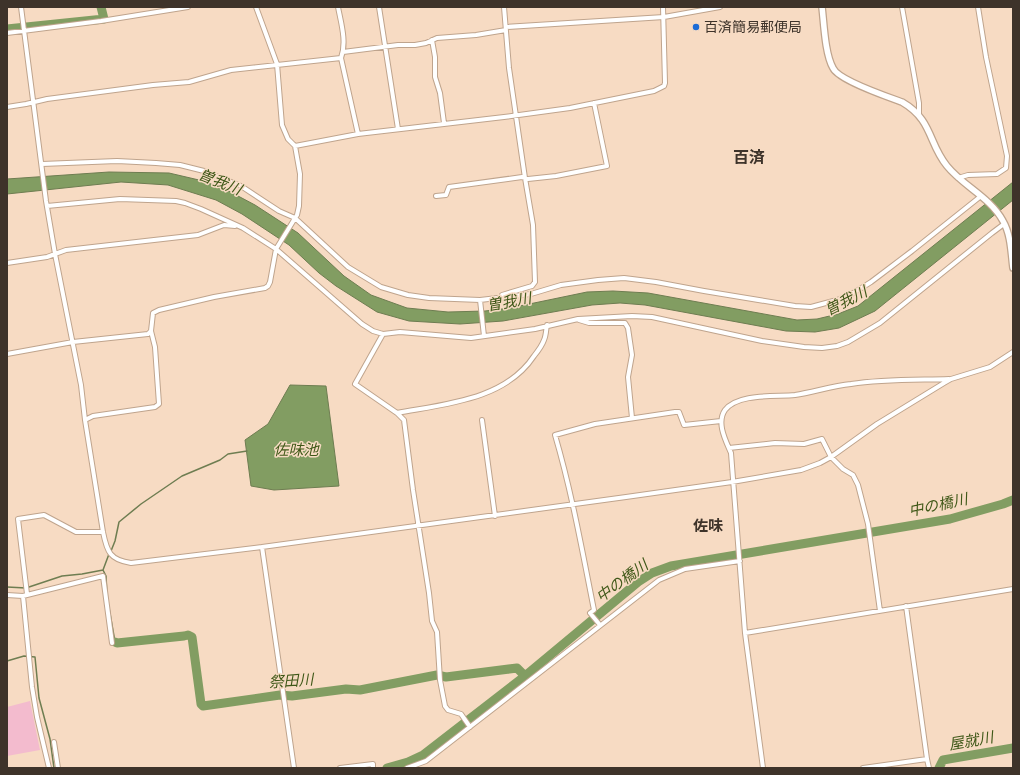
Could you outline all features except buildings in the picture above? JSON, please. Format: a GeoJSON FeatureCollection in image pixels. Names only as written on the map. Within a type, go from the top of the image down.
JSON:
{"type":"FeatureCollection","features":[{"type":"Feature","properties":{"kind":"main road"},"geometry":{"type":"LineString","coordinates":[[822,7],[829,58],[833,70],[845,79],[902,102],[911,107],[919,115],[946,165],[958,178],[981,196],[1003,221],[1010,241],[1013,268]]}},
{"type":"Feature","properties":{"kind":"street"},"geometry":{"type":"LineString","coordinates":[[21,7],[46,200],[81,385],[85,420],[103,532],[107,550],[111,556],[117,560],[131,563],[262,547],[573,505],[732,482],[801,470],[831,457],[876,424],[951,379]]}},
{"type":"Feature","properties":{"kind":"street"},"geometry":{"type":"LineString","coordinates":[[7,33],[100,21],[188,7]]}},
{"type":"Feature","properties":{"kind":"street"},"geometry":{"type":"LineString","coordinates":[[85,420],[93,416],[155,407],[159,404],[155,347],[152,332],[153,313],[159,310],[214,297],[265,288],[270,282],[276,248],[293,223],[299,206],[300,174],[295,146],[288,139],[282,125],[277,64],[256,7]]}},
{"type":"Feature","properties":{"kind":"street"},"geometry":{"type":"LineString","coordinates":[[338,7],[342,28],[343,52],[341,58],[358,134]]}},
{"type":"Feature","properties":{"kind":"street"},"geometry":{"type":"LineString","coordinates":[[380,7],[398,129]]}},
{"type":"Feature","properties":{"kind":"street"},"geometry":{"type":"LineString","coordinates":[[42,164],[117,161],[156,163],[180,165],[216,176],[241,186],[279,211],[295,218],[348,267],[381,287],[408,295],[480,302],[532,286],[534,282],[533,225],[524,178],[517,116],[509,68],[504,7]]}},
{"type":"Feature","properties":{"kind":"street"},"geometry":{"type":"LineString","coordinates":[[295,146],[358,134],[517,116],[654,91],[664,86],[665,83],[663,7]]}},
{"type":"Feature","properties":{"kind":"street"},"geometry":{"type":"LineString","coordinates":[[343,52],[416,45],[432,40],[476,35],[506,28],[664,17],[720,7]]}},
{"type":"Feature","properties":{"kind":"street"},"geometry":{"type":"LineString","coordinates":[[902,7],[919,103],[919,115]]}},
{"type":"Feature","properties":{"kind":"street"},"geometry":{"type":"LineString","coordinates":[[958,178],[968,175],[997,174],[1006,168],[1007,162],[986,57],[978,7]]}},
{"type":"Feature","properties":{"kind":"street"},"geometry":{"type":"LineString","coordinates":[[432,40],[435,57],[435,77],[440,93],[444,124]]}},
{"type":"Feature","properties":{"kind":"street"},"geometry":{"type":"LineString","coordinates":[[7,107],[153,85],[189,82],[231,70],[341,58]]}},
{"type":"Feature","properties":{"kind":"street"},"geometry":{"type":"LineString","coordinates":[[436,196],[446,195],[449,188],[524,178],[528,179],[556,176],[607,166],[594,103]]}},
{"type":"Feature","properties":{"kind":"street"},"geometry":{"type":"LineString","coordinates":[[492,298],[531,294],[561,285],[624,278],[656,282],[782,304],[811,307],[844,297],[871,282],[912,252],[981,196]]}},
{"type":"Feature","properties":{"kind":"street"},"geometry":{"type":"LineString","coordinates":[[48,206],[120,199],[176,201],[201,209],[243,228],[276,248],[362,324],[383,334],[400,332],[471,338],[535,329],[578,319],[632,316],[652,317],[777,344],[822,348],[837,346],[848,342],[880,323],[992,232],[1003,221]]}},
{"type":"Feature","properties":{"kind":"street"},"geometry":{"type":"LineString","coordinates":[[7,263],[55,254],[66,250],[198,235],[224,225],[243,228]]}},
{"type":"Feature","properties":{"kind":"street"},"geometry":{"type":"LineString","coordinates":[[480,302],[484,335]]}},
{"type":"Feature","properties":{"kind":"street"},"geometry":{"type":"LineString","coordinates":[[578,319],[589,323],[625,323],[628,328],[632,355],[628,377],[632,418]]}},
{"type":"Feature","properties":{"kind":"street"},"geometry":{"type":"LineString","coordinates":[[397,413],[475,397],[510,381],[529,364],[544,342],[547,325]]}},
{"type":"Feature","properties":{"kind":"street"},"geometry":{"type":"LineString","coordinates":[[7,354],[73,342],[148,334],[152,332]]}},
{"type":"Feature","properties":{"kind":"street"},"geometry":{"type":"LineString","coordinates":[[383,334],[355,384],[397,413],[404,420],[432,621],[437,632],[440,680],[445,706],[448,710],[461,714],[470,727]]}},
{"type":"Feature","properties":{"kind":"street"},"geometry":{"type":"LineString","coordinates":[[763,768],[745,633],[739,546],[732,482],[731,453],[726,445],[721,421],[724,412],[727,408],[743,399],[796,395],[852,384],[951,379],[990,368],[1013,352]]}},
{"type":"Feature","properties":{"kind":"street"},"geometry":{"type":"LineString","coordinates":[[600,625],[590,613],[594,610],[579,530],[565,471],[554,435],[595,424],[679,412],[684,425],[721,421]]}},
{"type":"Feature","properties":{"kind":"street"},"geometry":{"type":"LineString","coordinates":[[482,420],[495,516]]}},
{"type":"Feature","properties":{"kind":"street"},"geometry":{"type":"LineString","coordinates":[[729,448],[775,443],[804,444],[822,439],[831,457],[843,469],[852,475],[858,485],[871,541],[880,611]]}},
{"type":"Feature","properties":{"kind":"street"},"geometry":{"type":"LineString","coordinates":[[49,768],[36,710],[29,661],[18,519],[44,515],[76,532],[103,532]]}},
{"type":"Feature","properties":{"kind":"street"},"geometry":{"type":"LineString","coordinates":[[262,547],[294,768]]}},
{"type":"Feature","properties":{"kind":"street"},"geometry":{"type":"LineString","coordinates":[[407,768],[426,761],[659,580],[686,569],[740,561]]}},
{"type":"Feature","properties":{"kind":"street"},"geometry":{"type":"LineString","coordinates":[[7,595],[25,595],[103,576],[112,643]]}},
{"type":"Feature","properties":{"kind":"street"},"geometry":{"type":"LineString","coordinates":[[745,633],[1013,589]]}},
{"type":"Feature","properties":{"kind":"street"},"geometry":{"type":"LineString","coordinates":[[906,606],[929,767]]}},
{"type":"Feature","properties":{"kind":"street"},"geometry":{"type":"LineString","coordinates":[[54,742],[58,768]]}},
{"type":"Feature","properties":{"kind":"street"},"geometry":{"type":"LineString","coordinates":[[864,768],[927,759]]}},
{"type":"Feature","properties":{"kind":"street"},"geometry":{"type":"LineString","coordinates":[[340,768],[373,764],[373,767]]}},
{"type":"Feature","properties":{"kind":"shaded area"},"geometry":{"type":"Polygon","coordinates":[[[30,701],[40,750],[7,756],[7,707],[30,701]]]}},
{"type":"Feature","properties":{"kind":"water"},"geometry":{"type":"Polygon","coordinates":[[[109,172],[169,173],[199,180],[223,188],[255,205],[298,233],[344,276],[371,295],[407,308],[448,312],[485,311],[510,308],[587,292],[613,291],[648,293],[797,320],[817,319],[838,314],[858,306],[1013,182],[1013,200],[875,311],[839,328],[815,332],[786,331],[645,305],[620,303],[592,305],[503,321],[460,324],[409,321],[377,312],[336,286],[319,273],[289,245],[242,214],[216,200],[168,185],[121,182],[7,194],[7,179],[109,172]]]}},
{"type":"Feature","properties":{"kind":"water","name":"佐味池"},"geometry":{"type":"Polygon","coordinates":[[[290,385],[326,386],[339,486],[274,490],[251,486],[245,440],[268,424],[290,385]]]}},
{"type":"Feature","properties":{"kind":"waterway"},"geometry":{"type":"LineString","coordinates":[[7,29],[104,19],[101,7]]}},
{"type":"Feature","properties":{"kind":"waterway"},"geometry":{"type":"LineString","coordinates":[[111,551],[119,522],[141,504],[182,476],[220,460],[228,454],[247,451]]}},
{"type":"Feature","properties":{"kind":"waterway","name":"中の橋川"},"geometry":{"type":"LineString","coordinates":[[387,768],[408,762],[423,755],[525,676],[638,582],[652,573],[671,566],[950,519],[1013,500]]}},
{"type":"Feature","properties":{"kind":"waterway"},"geometry":{"type":"LineString","coordinates":[[107,595],[106,576],[103,570],[109,554]]}},
{"type":"Feature","properties":{"kind":"waterway"},"geometry":{"type":"LineString","coordinates":[[7,587],[26,588],[62,576],[103,570]]}},
{"type":"Feature","properties":{"kind":"waterway"},"geometry":{"type":"LineString","coordinates":[[109,608],[115,642]]}},
{"type":"Feature","properties":{"kind":"waterway","name":"祭田川"},"geometry":{"type":"LineString","coordinates":[[115,642],[188,635],[192,637],[201,704],[203,706],[280,695],[292,696],[346,689],[360,690],[437,675],[446,677],[517,668],[525,676]]}},
{"type":"Feature","properties":{"kind":"waterway"},"geometry":{"type":"LineString","coordinates":[[7,661],[24,656],[35,657],[39,698],[50,739],[54,768]]}},
{"type":"Feature","properties":{"kind":"waterway","name":"屋就川"},"geometry":{"type":"LineString","coordinates":[[939,768],[943,760],[1013,748]]}},
{"type":"Feature","properties":{"kind":"place","name":"百済簡易郵便局"},"geometry":{"type":"Point","coordinates":[696,27]}},
{"type":"Feature","properties":{"kind":"district","name":"百済"},"geometry":{"type":"Point","coordinates":[749,157]}},
{"type":"Feature","properties":{"kind":"district","name":"佐味"},"geometry":{"type":"Point","coordinates":[708,526]}},
{"type":"Feature","properties":{"kind":"water label","name":"曽我川"},"geometry":{"type":"Point","coordinates":[220,182]}},
{"type":"Feature","properties":{"kind":"water label","name":"曽我川"},"geometry":{"type":"Point","coordinates":[846,301]}},
{"type":"Feature","properties":{"kind":"water label","name":"曽我川"},"geometry":{"type":"Point","coordinates":[509,302]}}]}
